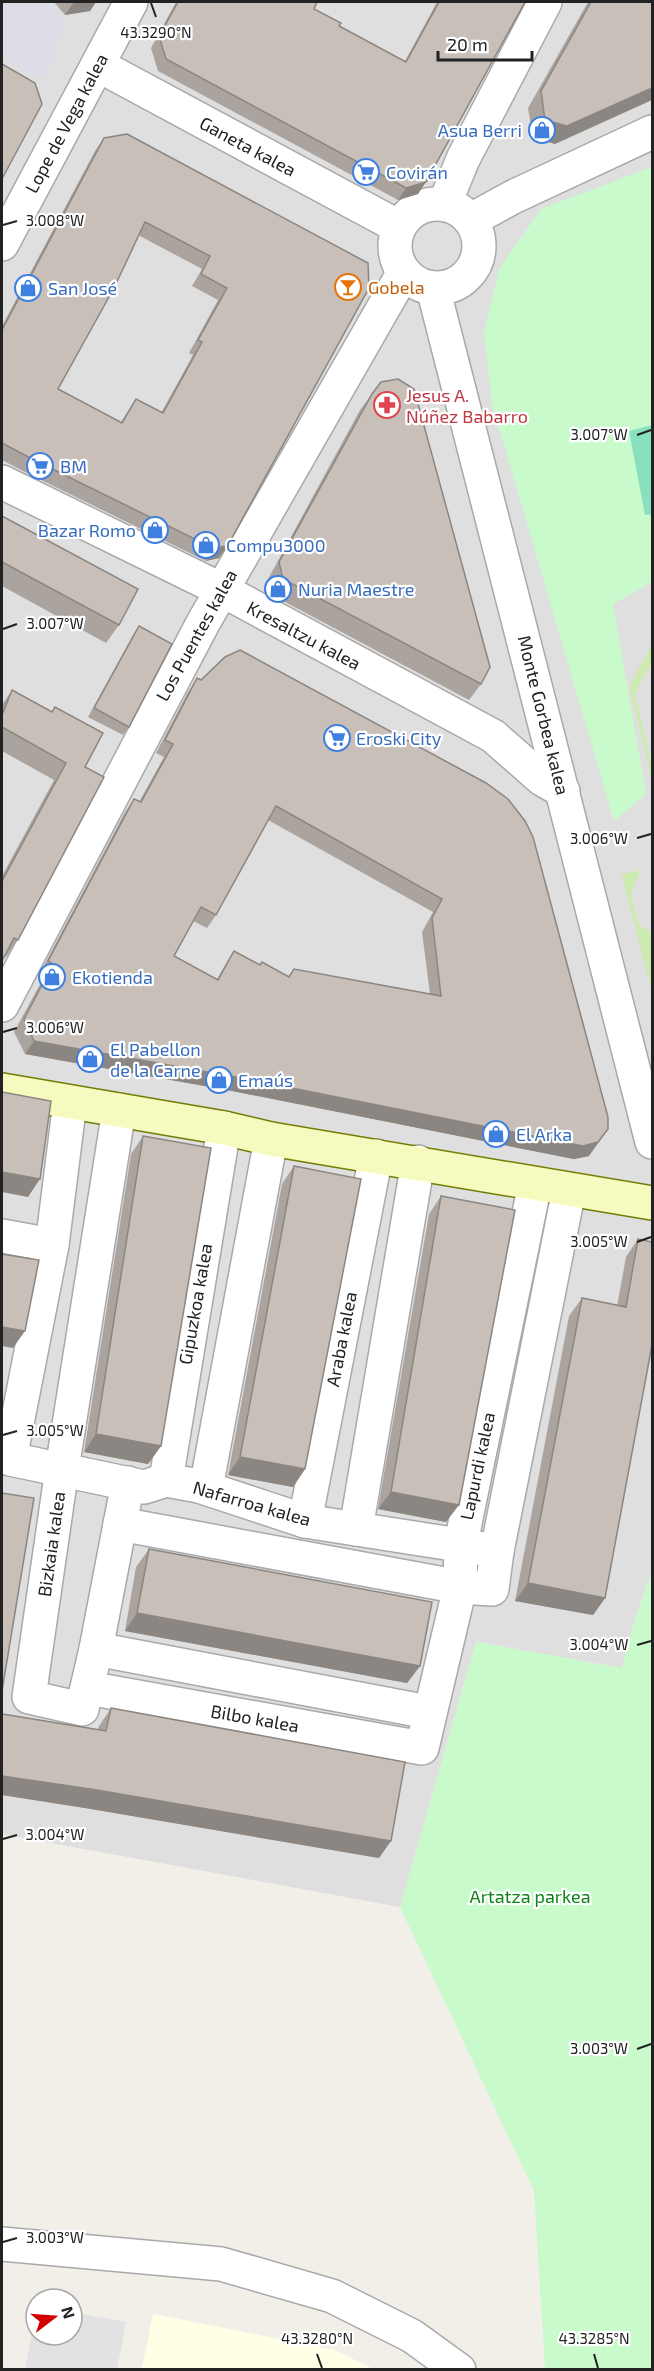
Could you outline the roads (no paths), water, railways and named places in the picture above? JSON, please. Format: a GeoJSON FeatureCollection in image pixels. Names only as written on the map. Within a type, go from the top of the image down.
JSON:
{"type":"FeatureCollection","features":[{"type":"Feature","properties":{"kind":"street","name":"Lope de Vega kalea"},"geometry":{"type":"LineString","coordinates":[[2,244],[131,2]]}},
{"type":"Feature","properties":{"kind":"street"},"geometry":{"type":"LineString","coordinates":[[545,2],[463,159],[458,212],[479,243],[474,266],[467,276],[446,288],[433,288],[412,280],[404,272],[395,250],[395,238],[406,216],[418,208],[431,203],[458,212],[513,196],[652,132]]}},
{"type":"Feature","properties":{"kind":"street","name":"Ganeta kalea"},"geometry":{"type":"LineString","coordinates":[[98,65],[399,227]]}},
{"type":"Feature","properties":{"kind":"street","name":"Los Puentes kalea"},"geometry":{"type":"LineString","coordinates":[[2,1005],[135,749],[222,590],[404,272]]}},
{"type":"Feature","properties":{"kind":"street","name":"Monte Gorbea kalea"},"geometry":{"type":"LineString","coordinates":[[433,288],[652,1142]]}},
{"type":"Feature","properties":{"kind":"street","name":"Kresaltzu kalea"},"geometry":{"type":"LineString","coordinates":[[2,482],[222,590],[493,736],[542,779],[563,790]]}},
{"type":"Feature","properties":{"kind":"street"},"geometry":{"type":"LineString","coordinates":[[2,1090],[225,1128],[271,1139],[652,1203]]}},
{"type":"Feature","properties":{"kind":"street"},"geometry":{"type":"LineString","coordinates":[[12,1388],[52,1245],[70,1102]]}},
{"type":"Feature","properties":{"kind":"street","name":"Bizkaia kalea"},"geometry":{"type":"LineString","coordinates":[[119,1110],[62,1469],[29,1697],[82,1709],[128,1483]]}},
{"type":"Feature","properties":{"kind":"street","name":"Gipuzkoa kalea"},"geometry":{"type":"LineString","coordinates":[[166,1480],[225,1128]]}},
{"type":"Feature","properties":{"kind":"street"},"geometry":{"type":"LineString","coordinates":[[206,1488],[271,1139]]}},
{"type":"Feature","properties":{"kind":"street","name":"Araba kalea"},"geometry":{"type":"LineString","coordinates":[[305,1521],[376,1156]]}},
{"type":"Feature","properties":{"kind":"street"},"geometry":{"type":"LineString","coordinates":[[356,1529],[418,1162]]}},
{"type":"Feature","properties":{"kind":"street","name":"Lapurdi kalea"},"geometry":{"type":"LineString","coordinates":[[422,1748],[428,1713],[460,1587],[461,1545],[535,1184]]}},
{"type":"Feature","properties":{"kind":"street","name":"Lapurdi kalea"},"geometry":{"type":"LineString","coordinates":[[460,1587],[492,1589],[497,1551],[569,1190]]}},
{"type":"Feature","properties":{"kind":"street"},"geometry":{"type":"LineString","coordinates":[[2,1236],[52,1245]]}},
{"type":"Feature","properties":{"kind":"street","name":"Nafarroa kalea"},"geometry":{"type":"LineString","coordinates":[[12,1388],[10,1459],[144,1487],[166,1480],[206,1488],[305,1521],[497,1551]]}},
{"type":"Feature","properties":{"kind":"street"},"geometry":{"type":"LineString","coordinates":[[120,1524],[460,1587]]}},
{"type":"Feature","properties":{"kind":"street","name":"Bilbo kalea"},"geometry":{"type":"LineString","coordinates":[[96,1649],[428,1713]]}},
{"type":"Feature","properties":{"kind":"street","name":"Bilbo kalea"},"geometry":{"type":"LineString","coordinates":[[88,1688],[422,1748]]}},
{"type":"Feature","properties":{"kind":"street"},"geometry":{"type":"LineString","coordinates":[[2,2244],[221,2264],[332,2296],[412,2336],[459,2370]]}},
{"type":"Feature","properties":{"kind":"place","name":"Asua Berri"},"geometry":{"type":"Point","coordinates":[542,130]}},
{"type":"Feature","properties":{"kind":"place","name":"Covirán"},"geometry":{"type":"Point","coordinates":[366,172]}},
{"type":"Feature","properties":{"kind":"place","name":"Gobela"},"geometry":{"type":"Point","coordinates":[348,287]}},
{"type":"Feature","properties":{"kind":"place","name":"San José"},"geometry":{"type":"Point","coordinates":[28,288]}},
{"type":"Feature","properties":{"kind":"place","name":"Jesus A. Núñez Babarro"},"geometry":{"type":"Point","coordinates":[387,405]}},
{"type":"Feature","properties":{"kind":"place","name":"BM"},"geometry":{"type":"Point","coordinates":[40,466]}},
{"type":"Feature","properties":{"kind":"place","name":"Bazar Romo"},"geometry":{"type":"Point","coordinates":[155,530]}},
{"type":"Feature","properties":{"kind":"place","name":"Compu3000"},"geometry":{"type":"Point","coordinates":[206,545]}},
{"type":"Feature","properties":{"kind":"place","name":"Nuria Maestre"},"geometry":{"type":"Point","coordinates":[278,589]}},
{"type":"Feature","properties":{"kind":"place","name":"Eroski City"},"geometry":{"type":"Point","coordinates":[337,738]}},
{"type":"Feature","properties":{"kind":"place","name":"Ekotienda"},"geometry":{"type":"Point","coordinates":[52,977]}},
{"type":"Feature","properties":{"kind":"place","name":"El Pabellon de la Carne"},"geometry":{"type":"Point","coordinates":[90,1059]}},
{"type":"Feature","properties":{"kind":"place","name":"Emaús"},"geometry":{"type":"Point","coordinates":[219,1080]}},
{"type":"Feature","properties":{"kind":"place","name":"El Arka"},"geometry":{"type":"Point","coordinates":[496,1134]}},
{"type":"Feature","properties":{"kind":"park label","name":"Artatza parkea"},"geometry":{"type":"Point","coordinates":[530,1896]}}]}
